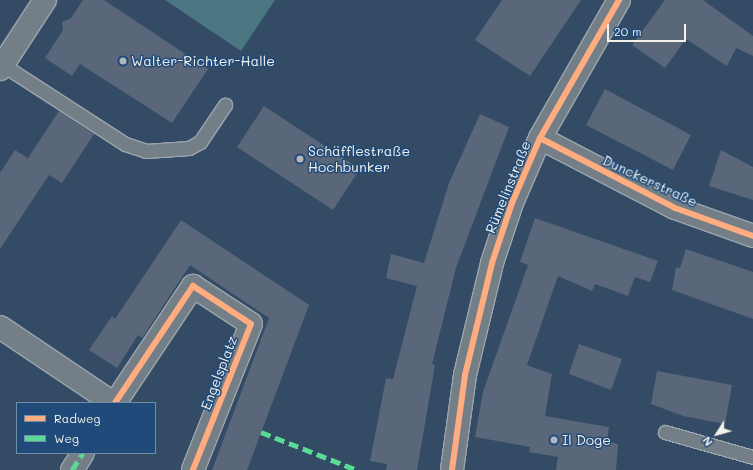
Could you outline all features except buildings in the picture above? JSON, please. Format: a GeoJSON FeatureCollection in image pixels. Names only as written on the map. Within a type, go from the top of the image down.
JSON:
{"type":"FeatureCollection","features":[{"type":"Feature","properties":{"kind":"street"},"geometry":{"type":"LineString","coordinates":[[1,67],[45,0]]}},
{"type":"Feature","properties":{"kind":"street","name":"Rümelinstraße"},"geometry":{"type":"LineString","coordinates":[[452,470],[466,375],[492,263],[540,138],[619,0]]}},
{"type":"Feature","properties":{"kind":"street","name":"Dunckerstraße"},"geometry":{"type":"LineString","coordinates":[[540,138],[675,208],[753,236]]}},
{"type":"Feature","properties":{"kind":"street","name":"Engelsplatz"},"geometry":{"type":"LineString","coordinates":[[115,402],[193,286],[251,324],[193,470]]}},
{"type":"Feature","properties":{"kind":"street","name":"Engelsplatz"},"geometry":{"type":"LineString","coordinates":[[0,327],[112,402]]}},
{"type":"Feature","properties":{"kind":"street"},"geometry":{"type":"LineString","coordinates":[[72,470],[82,454]]}},
{"type":"Feature","properties":{"kind":"lane"},"geometry":{"type":"LineString","coordinates":[[1,67],[125,144],[146,151],[189,148],[200,142],[225,104]]}},
{"type":"Feature","properties":{"kind":"lane"},"geometry":{"type":"LineString","coordinates":[[665,432],[753,457]]}},
{"type":"Feature","properties":{"kind":"green space"},"geometry":{"type":"Polygon","coordinates":[[[165,0],[275,0],[241,51],[165,0]]]}},
{"type":"Feature","properties":{"kind":"marked path"},"geometry":{"type":"LineString","coordinates":[[261,432],[357,470]]}},
{"type":"Feature","properties":{"kind":"marked path"},"geometry":{"type":"LineString","coordinates":[[72,470],[82,454]]}},
{"type":"Feature","properties":{"kind":"cycle path"},"geometry":{"type":"LineString","coordinates":[[452,470],[465,375],[492,263],[512,203],[540,138],[619,0]]}},
{"type":"Feature","properties":{"kind":"cycle path"},"geometry":{"type":"LineString","coordinates":[[540,138],[675,208],[753,236]]}},
{"type":"Feature","properties":{"kind":"cycle path"},"geometry":{"type":"LineString","coordinates":[[116,402],[193,286],[251,324],[193,470]]}},
{"type":"Feature","properties":{"kind":"place","name":"Walter-Richter-Halle"},"geometry":{"type":"Point","coordinates":[123,61]}},
{"type":"Feature","properties":{"kind":"place","name":"Schäfflestraße Hochbunker"},"geometry":{"type":"Point","coordinates":[300,159]}},
{"type":"Feature","properties":{"kind":"place","name":"Il Doge"},"geometry":{"type":"Point","coordinates":[554,440]}}]}
